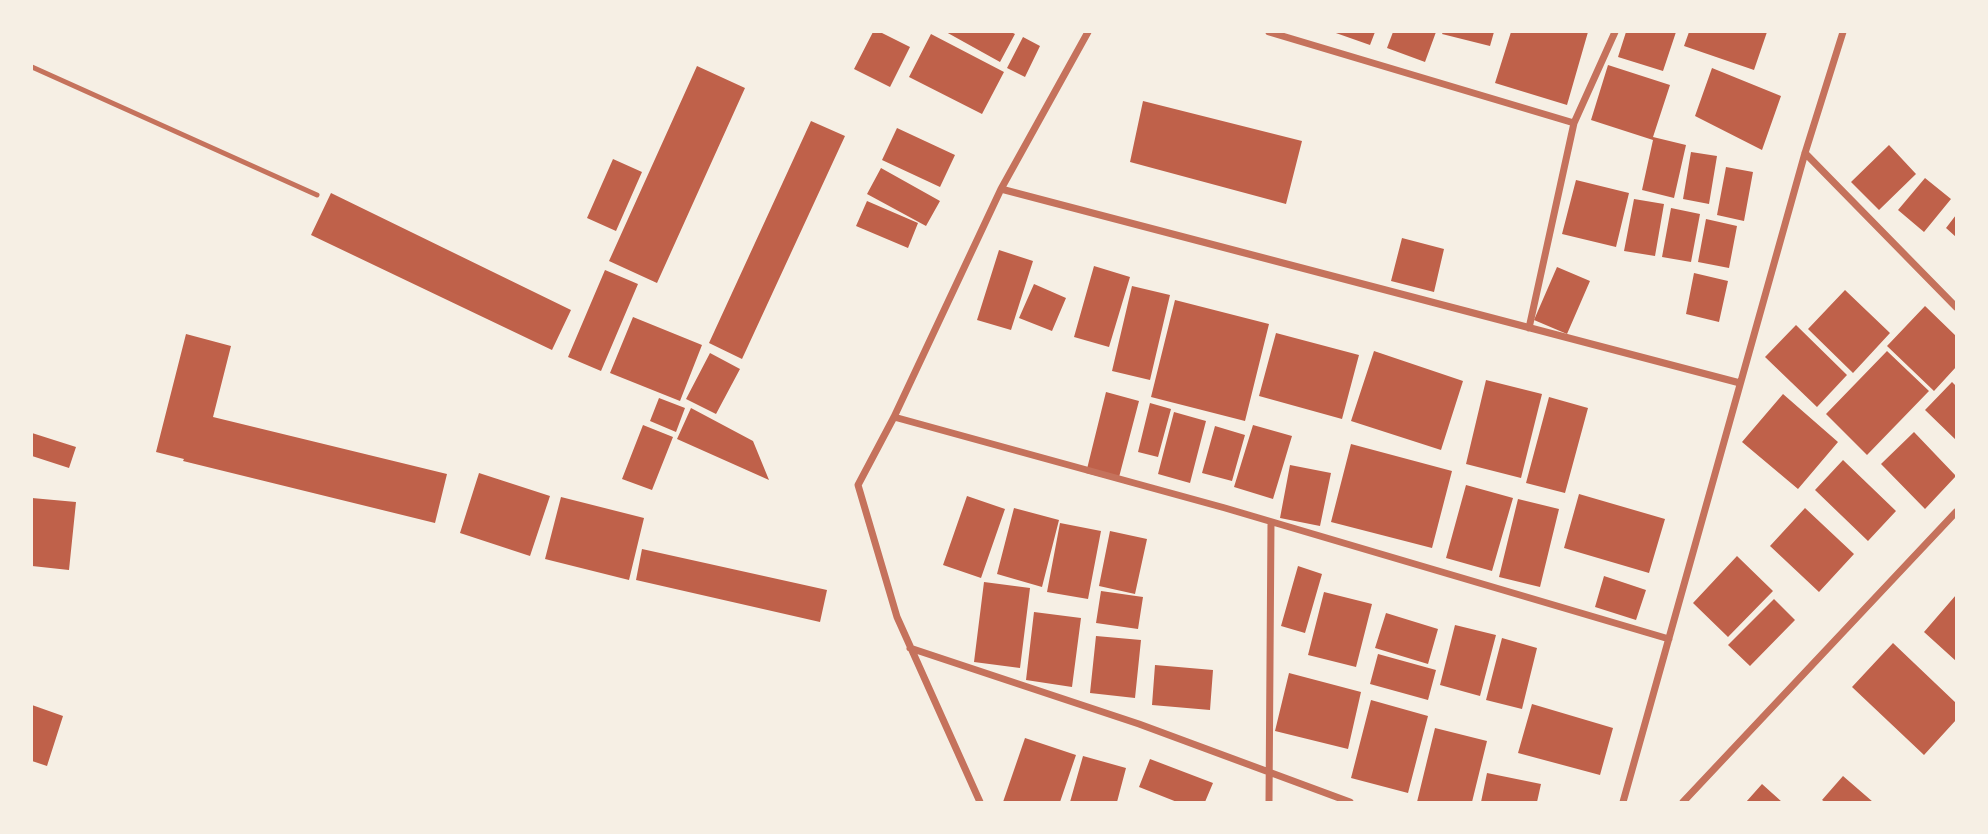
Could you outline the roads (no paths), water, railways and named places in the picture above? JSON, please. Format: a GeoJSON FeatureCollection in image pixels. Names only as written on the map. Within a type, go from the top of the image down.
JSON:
{"type":"FeatureCollection","features":[{"type":"Feature","properties":{"kind":"street"},"geometry":{"type":"LineString","coordinates":[[980,803],[897,617],[858,485],[894,416],[1001,189],[1088,32]]}},
{"type":"Feature","properties":{"kind":"street"},"geometry":{"type":"LineString","coordinates":[[1269,32],[1574,123]]}},
{"type":"Feature","properties":{"kind":"street"},"geometry":{"type":"LineString","coordinates":[[1529,328],[1574,123],[1615,32]]}},
{"type":"Feature","properties":{"kind":"street"},"geometry":{"type":"LineString","coordinates":[[1623,803],[1805,153],[1843,32]]}},
{"type":"Feature","properties":{"kind":"street"},"geometry":{"type":"LineString","coordinates":[[1805,153],[1956,307]]}},
{"type":"Feature","properties":{"kind":"street"},"geometry":{"type":"LineString","coordinates":[[1001,189],[1740,383]]}},
{"type":"Feature","properties":{"kind":"street"},"geometry":{"type":"LineString","coordinates":[[894,416],[1271,522],[1669,639]]}},
{"type":"Feature","properties":{"kind":"street"},"geometry":{"type":"LineString","coordinates":[[1683,803],[1956,512]]}},
{"type":"Feature","properties":{"kind":"street"},"geometry":{"type":"LineString","coordinates":[[1269,803],[1271,522]]}},
{"type":"Feature","properties":{"kind":"street"},"geometry":{"type":"LineString","coordinates":[[910,648],[1139,724],[1350,803]]}},
{"type":"Feature","properties":{"kind":"lane"},"geometry":{"type":"LineString","coordinates":[[32,67],[317,195]]}}]}
